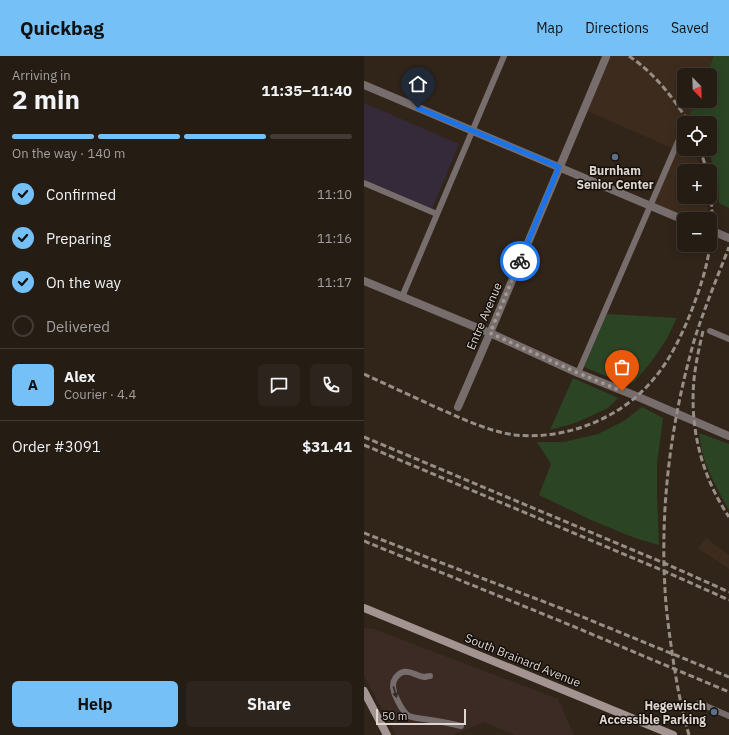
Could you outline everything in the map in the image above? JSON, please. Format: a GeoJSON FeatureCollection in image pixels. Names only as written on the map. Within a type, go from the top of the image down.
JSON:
{"type":"FeatureCollection","features":[{"type":"Feature","properties":{"kind":"main road"},"geometry":{"type":"LineString","coordinates":[[364,617],[368,610]]}},
{"type":"Feature","properties":{"kind":"main road","name":"South Brainard Avenue"},"geometry":{"type":"LineString","coordinates":[[368,610],[673,735]]}},
{"type":"Feature","properties":{"kind":"main road"},"geometry":{"type":"LineString","coordinates":[[364,691],[387,735]]}},
{"type":"Feature","properties":{"kind":"street","name":"Entre Avenue"},"geometry":{"type":"LineString","coordinates":[[458,407],[606,57]]}},
{"type":"Feature","properties":{"kind":"street"},"geometry":{"type":"LineString","coordinates":[[364,85],[677,217]]}},
{"type":"Feature","properties":{"kind":"street"},"geometry":{"type":"LineString","coordinates":[[717,233],[729,238]]}},
{"type":"Feature","properties":{"kind":"street"},"geometry":{"type":"LineString","coordinates":[[364,281],[490,333],[578,373],[729,436]]}},
{"type":"Feature","properties":{"kind":"lane"},"geometry":{"type":"LineString","coordinates":[[402,297],[504,56]]}},
{"type":"Feature","properties":{"kind":"lane"},"geometry":{"type":"LineString","coordinates":[[578,373],[677,144]]}},
{"type":"Feature","properties":{"kind":"lane"},"geometry":{"type":"LineString","coordinates":[[364,183],[437,214]]}},
{"type":"Feature","properties":{"kind":"lane"},"geometry":{"type":"LineString","coordinates":[[710,332],[729,339]]}},
{"type":"Feature","properties":{"kind":"lane"},"geometry":{"type":"LineString","coordinates":[[430,676],[423,677],[411,672],[402,672],[398,675],[393,684],[393,690],[401,706],[409,716],[461,726]]}},
{"type":"Feature","properties":{"kind":"lane"},"geometry":{"type":"LineString","coordinates":[[699,703],[729,716]]}},
{"type":"Feature","properties":{"kind":"shaded area"},"geometry":{"type":"Polygon","coordinates":[[[609,56],[714,56],[709,68],[677,68],[677,108],[693,108],[690,116],[677,116],[677,156],[697,156],[699,164],[677,164],[677,204],[707,204],[708,212],[677,212],[677,215],[648,203],[672,148],[585,110],[609,56]]]}},
{"type":"Feature","properties":{"kind":"shaded area"},"geometry":{"type":"Polygon","coordinates":[[[364,103],[459,144],[432,209],[364,180],[364,103]]]}},
{"type":"Feature","properties":{"kind":"shaded area"},"geometry":{"type":"Polygon","coordinates":[[[706,538],[729,555],[729,569],[698,548],[706,538]]]}},
{"type":"Feature","properties":{"kind":"shaded area"},"geometry":{"type":"Polygon","coordinates":[[[364,628],[374,629],[558,699],[574,735],[515,735],[484,722],[453,735],[396,735],[364,676],[364,628]]]}},
{"type":"Feature","properties":{"kind":"green space"},"geometry":{"type":"Polygon","coordinates":[[[714,56],[729,56],[729,208],[719,203],[717,164],[713,164],[710,156],[717,156],[717,116],[690,115],[693,108],[717,108],[717,68],[709,68],[714,56]]]}},
{"type":"Feature","properties":{"kind":"green space"},"geometry":{"type":"Polygon","coordinates":[[[607,314],[677,318],[666,340],[651,362],[635,381],[628,385],[584,367],[607,314]]]}},
{"type":"Feature","properties":{"kind":"green space"},"geometry":{"type":"Polygon","coordinates":[[[573,378],[618,398],[608,408],[575,423],[550,430],[573,378]]]}},
{"type":"Feature","properties":{"kind":"green space"},"geometry":{"type":"Polygon","coordinates":[[[642,407],[663,418],[657,463],[659,545],[635,538],[591,520],[539,495],[551,464],[537,442],[564,442],[598,434],[624,421],[642,407]]]}},
{"type":"Feature","properties":{"kind":"green space"},"geometry":{"type":"Polygon","coordinates":[[[699,433],[729,444],[729,510],[707,467],[702,452],[699,433]]]}},
{"type":"Feature","properties":{"kind":"railway"},"geometry":{"type":"LineString","coordinates":[[629,56],[655,78],[684,116]]}},
{"type":"Feature","properties":{"kind":"railway"},"geometry":{"type":"LineString","coordinates":[[702,156],[705,164]]}},
{"type":"Feature","properties":{"kind":"railway"},"geometry":{"type":"LineString","coordinates":[[364,374],[473,423],[515,435],[534,436],[552,434],[589,425],[606,417],[623,407],[651,382],[669,358],[683,331],[697,296],[706,266],[711,236],[712,204]]}},
{"type":"Feature","properties":{"kind":"railway"},"geometry":{"type":"LineString","coordinates":[[689,735],[677,683],[666,605],[664,558],[666,495],[673,433],[686,371],[698,329],[729,247]]}},
{"type":"Feature","properties":{"kind":"railway"},"geometry":{"type":"LineString","coordinates":[[703,331],[693,390],[695,428],[698,447],[710,483],[729,517]]}},
{"type":"Feature","properties":{"kind":"railway"},"geometry":{"type":"LineString","coordinates":[[364,437],[664,563],[729,592]]}},
{"type":"Feature","properties":{"kind":"railway"},"geometry":{"type":"LineString","coordinates":[[364,445],[664,571],[729,600]]}},
{"type":"Feature","properties":{"kind":"railway"},"geometry":{"type":"LineString","coordinates":[[364,533],[563,609],[729,677]]}},
{"type":"Feature","properties":{"kind":"railway"},"geometry":{"type":"LineString","coordinates":[[364,541],[729,692]]}},
{"type":"Feature","properties":{"kind":"way so far"},"geometry":{"type":"LineString","coordinates":[[520,261],[490,333],[578,373],[622,391]]}},
{"type":"Feature","properties":{"kind":"place","name":"Burnham Senior Center"},"geometry":{"type":"Point","coordinates":[615,157]}},
{"type":"Feature","properties":{"kind":"place","name":"Hegewisch Accessible Parking"},"geometry":{"type":"Point","coordinates":[714,712]}},
{"type":"Feature","properties":{"kind":"route"},"geometry":{"type":"LineString","coordinates":[[418,108],[559,167],[520,261]]}}]}
